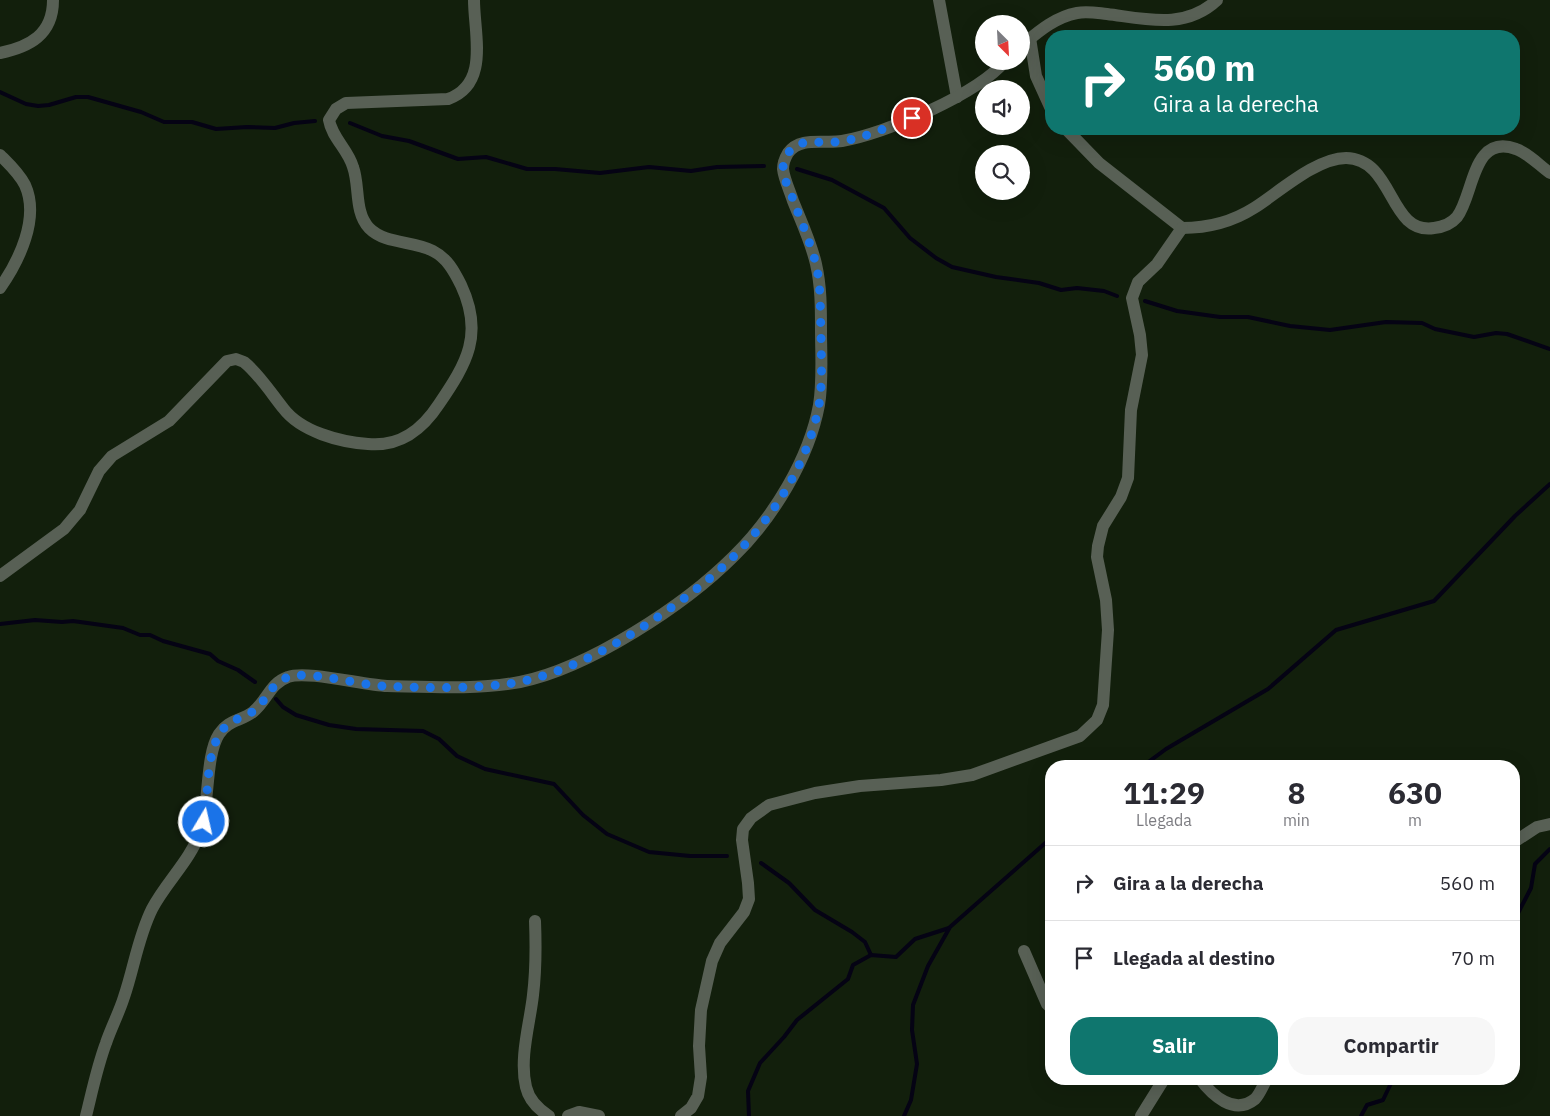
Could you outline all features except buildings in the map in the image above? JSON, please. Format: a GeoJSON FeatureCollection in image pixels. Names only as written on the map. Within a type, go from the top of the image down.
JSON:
{"type":"FeatureCollection","features":[{"type":"Feature","properties":{"kind":"street"},"geometry":{"type":"LineString","coordinates":[[0,53],[21,48],[37,39],[49,21],[52,0]]}},
{"type":"Feature","properties":{"kind":"street"},"geometry":{"type":"LineString","coordinates":[[0,576],[64,529],[80,510],[100,471],[112,456],[169,421],[228,361],[236,359],[244,362],[289,416],[319,434],[356,443],[381,445],[401,440],[425,423],[446,395],[470,351],[473,334],[469,306],[454,270],[440,255],[424,247],[381,236],[368,227],[361,213],[353,164],[330,128],[329,120],[336,109],[346,102],[448,99],[461,93],[471,82],[475,67],[477,38],[474,0]]}},
{"type":"Feature","properties":{"kind":"street"},"geometry":{"type":"LineString","coordinates":[[939,0],[957,97]]}},
{"type":"Feature","properties":{"kind":"street"},"geometry":{"type":"LineString","coordinates":[[1030,39],[1054,21],[1080,12],[1171,21],[1194,16],[1217,0]]}},
{"type":"Feature","properties":{"kind":"street"},"geometry":{"type":"LineString","coordinates":[[1030,56],[1036,76],[1045,96]]}},
{"type":"Feature","properties":{"kind":"street"},"geometry":{"type":"LineString","coordinates":[[86,1116],[101,1058],[124,998],[145,924],[158,897],[190,854],[200,833],[206,811],[214,744],[224,727],[254,711],[279,681],[298,674],[381,686],[419,686],[507,684],[549,674],[573,666],[626,636],[687,597],[720,570],[751,539],[784,491],[808,442],[819,403],[822,375],[820,288],[812,251],[783,171],[788,154],[791,149],[802,143],[832,143],[860,137],[912,118],[957,97],[988,79],[996,70]]}},
{"type":"Feature","properties":{"kind":"street"},"geometry":{"type":"LineString","coordinates":[[1072,135],[1098,163],[1182,228],[1216,225],[1242,215],[1292,181],[1335,159],[1353,159],[1369,165],[1380,176],[1406,219],[1416,226],[1427,228],[1443,226],[1458,216],[1479,163],[1490,150],[1503,147],[1515,148],[1550,172]]}},
{"type":"Feature","properties":{"kind":"street"},"geometry":{"type":"LineString","coordinates":[[0,155],[22,180],[28,195],[30,213],[17,260],[0,288]]}},
{"type":"Feature","properties":{"kind":"street"},"geometry":{"type":"LineString","coordinates":[[681,1116],[691,1108],[698,1096],[701,1077],[700,1019],[704,992],[712,962],[720,943],[744,912],[748,899],[749,891],[742,840],[744,829],[751,818],[769,805],[823,792],[867,785],[957,778],[972,775],[1080,736],[1097,720],[1103,705],[1108,630],[1106,600],[1097,557],[1098,546],[1103,526],[1121,497],[1128,478],[1131,410],[1142,354],[1132,298],[1135,287],[1157,264],[1182,228]]}},
{"type":"Feature","properties":{"kind":"street"},"geometry":{"type":"LineString","coordinates":[[1520,838],[1537,827],[1550,824]]}},
{"type":"Feature","properties":{"kind":"street"},"geometry":{"type":"LineString","coordinates":[[535,921],[535,978],[525,1058],[525,1078],[526,1087],[532,1101],[549,1116]]}},
{"type":"Feature","properties":{"kind":"street"},"geometry":{"type":"LineString","coordinates":[[1024,951],[1045,999]]}},
{"type":"Feature","properties":{"kind":"street"},"geometry":{"type":"LineString","coordinates":[[1141,1116],[1160,1085]]}},
{"type":"Feature","properties":{"kind":"street"},"geometry":{"type":"LineString","coordinates":[[1205,1085],[1222,1104],[1236,1107],[1247,1105],[1255,1099],[1263,1085]]}},
{"type":"Feature","properties":{"kind":"street"},"geometry":{"type":"LineString","coordinates":[[568,1116],[578,1112],[599,1116]]}},
{"type":"Feature","properties":{"kind":"waterway"},"geometry":{"type":"LineString","coordinates":[[0,92],[26,104],[38,106],[49,105],[76,97],[88,97],[141,112],[164,122],[192,122],[216,129],[275,128],[294,123],[315,121]]}},
{"type":"Feature","properties":{"kind":"waterway"},"geometry":{"type":"LineString","coordinates":[[350,123],[382,136],[409,141],[458,159],[486,157],[527,169],[555,169],[600,173],[649,167],[691,171],[717,167],[764,166]]}},
{"type":"Feature","properties":{"kind":"waterway"},"geometry":{"type":"LineString","coordinates":[[797,169],[832,180],[884,208],[910,238],[936,258],[952,267],[996,277],[1039,283],[1061,290],[1077,288],[1104,291],[1117,296]]}},
{"type":"Feature","properties":{"kind":"waterway"},"geometry":{"type":"LineString","coordinates":[[1145,301],[1177,311],[1220,317],[1248,317],[1290,326],[1330,330],[1386,322],[1422,323],[1435,329],[1474,337],[1496,333],[1507,334],[1550,349]]}},
{"type":"Feature","properties":{"kind":"waterway"},"geometry":{"type":"LineString","coordinates":[[1151,760],[1166,749],[1268,689],[1336,630],[1434,601],[1515,516],[1550,484]]}},
{"type":"Feature","properties":{"kind":"waterway"},"geometry":{"type":"LineString","coordinates":[[0,624],[35,620],[73,621],[123,628],[140,635],[150,635],[163,641],[210,654],[218,661],[238,670],[255,682]]}},
{"type":"Feature","properties":{"kind":"waterway"},"geometry":{"type":"LineString","coordinates":[[276,699],[283,707],[296,715],[329,725],[356,729],[423,731],[439,739],[457,756],[485,769],[554,784],[583,815],[607,834],[649,852],[690,856],[727,856]]}},
{"type":"Feature","properties":{"kind":"waterway"},"geometry":{"type":"LineString","coordinates":[[904,1116],[911,1100],[917,1064],[912,1030],[913,1005],[928,966],[950,927],[1045,843]]}},
{"type":"Feature","properties":{"kind":"waterway"},"geometry":{"type":"LineString","coordinates":[[1520,909],[1531,888],[1535,864],[1550,849]]}},
{"type":"Feature","properties":{"kind":"waterway"},"geometry":{"type":"LineString","coordinates":[[761,863],[789,883],[815,910],[865,942],[871,955]]}},
{"type":"Feature","properties":{"kind":"waterway"},"geometry":{"type":"LineString","coordinates":[[749,1116],[748,1091],[760,1063],[797,1020],[848,979],[853,965],[871,955],[896,957],[915,939],[949,928]]}},
{"type":"Feature","properties":{"kind":"waterway"},"geometry":{"type":"LineString","coordinates":[[1361,1116],[1367,1105],[1383,1100],[1390,1085]]}},
{"type":"Feature","properties":{"kind":"route"},"geometry":{"type":"LineString","coordinates":[[204,822],[216,738],[230,722],[254,711],[274,685],[284,678],[305,674],[381,686],[490,686],[540,677],[573,666],[626,636],[687,597],[736,555],[763,524],[794,473],[816,418],[821,389],[820,288],[812,251],[783,171],[785,159],[791,149],[802,143],[845,141],[912,118]]}}]}
